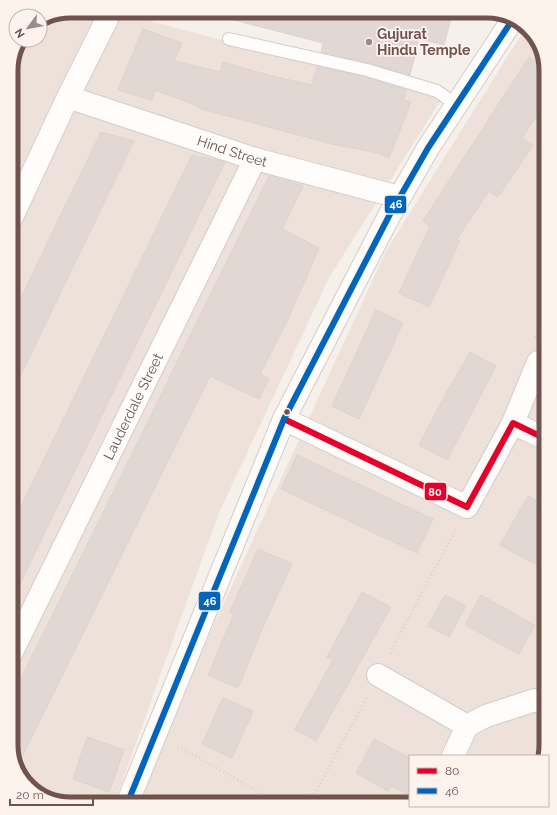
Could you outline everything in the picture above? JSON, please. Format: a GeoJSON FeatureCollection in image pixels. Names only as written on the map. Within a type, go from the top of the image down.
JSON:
{"type":"FeatureCollection","features":[{"type":"Feature","properties":{"kind":"street"},"geometry":{"type":"LineString","coordinates":[[18,204],[68,97],[107,19]]}},
{"type":"Feature","properties":{"kind":"street"},"geometry":{"type":"LineString","coordinates":[[130,797],[284,419],[399,197],[428,148],[510,23]]}},
{"type":"Feature","properties":{"kind":"street","name":"Hind Street"},"geometry":{"type":"LineString","coordinates":[[68,97],[255,159],[399,197]]}},
{"type":"Feature","properties":{"kind":"street","name":"Lauderdale Street"},"geometry":{"type":"LineString","coordinates":[[18,640],[255,159]]}},
{"type":"Feature","properties":{"kind":"street"},"geometry":{"type":"LineString","coordinates":[[284,419],[467,507],[513,423],[538,362]]}},
{"type":"Feature","properties":{"kind":"street"},"geometry":{"type":"LineString","coordinates":[[513,423],[539,436]]}},
{"type":"Feature","properties":{"kind":"street"},"geometry":{"type":"LineString","coordinates":[[378,675],[467,726]]}},
{"type":"Feature","properties":{"kind":"street"},"geometry":{"type":"LineString","coordinates":[[453,755],[467,726],[486,716],[535,700],[539,701]]}},
{"type":"Feature","properties":{"kind":"lane"},"geometry":{"type":"LineString","coordinates":[[229,39],[367,70],[437,91],[456,105]]}},
{"type":"Feature","properties":{"kind":"path"},"geometry":{"type":"LineString","coordinates":[[156,733],[268,797]]}},
{"type":"Feature","properties":{"kind":"shaded area"},"geometry":{"type":"Polygon","coordinates":[[[63,18],[139,18],[442,98],[329,278],[218,515],[117,797],[67,797],[47,792],[33,782],[29,777],[22,765],[18,752],[18,67],[23,48],[48,48],[48,23],[53,21],[63,18]]]}},
{"type":"Feature","properties":{"kind":"shaded area"},"geometry":{"type":"Polygon","coordinates":[[[523,32],[532,44],[539,63],[538,755],[409,755],[409,797],[142,797],[210,633],[386,251],[523,32]]]}},
{"type":"Feature","properties":{"kind":"building","name":"Gujurat Hindu Temple"},"geometry":{"type":"Polygon","coordinates":[[[451,18],[444,45],[419,39],[410,75],[369,63],[321,52],[323,43],[230,19],[451,18]]]}},
{"type":"Feature","properties":{"kind":"building"},"geometry":{"type":"Polygon","coordinates":[[[143,29],[182,43],[174,61],[220,72],[223,62],[268,75],[312,85],[317,66],[365,77],[406,90],[404,100],[411,102],[389,158],[378,153],[332,144],[198,108],[198,106],[155,90],[152,100],[118,90],[143,29]]]}},
{"type":"Feature","properties":{"kind":"building"},"geometry":{"type":"Polygon","coordinates":[[[529,57],[539,63],[539,112],[522,138],[533,145],[498,197],[489,191],[456,240],[460,241],[429,307],[399,293],[430,226],[423,221],[529,57]]]}},
{"type":"Feature","properties":{"kind":"building"},"geometry":{"type":"Polygon","coordinates":[[[101,132],[134,141],[18,381],[18,304],[101,132]]]}},
{"type":"Feature","properties":{"kind":"building"},"geometry":{"type":"Polygon","coordinates":[[[192,155],[225,162],[18,588],[18,513],[192,155]]]}},
{"type":"Feature","properties":{"kind":"building"},"geometry":{"type":"Polygon","coordinates":[[[269,176],[303,186],[282,229],[319,248],[289,317],[260,374],[269,379],[259,399],[210,376],[21,760],[18,752],[18,685],[269,176]]]}},
{"type":"Feature","properties":{"kind":"building"},"geometry":{"type":"Polygon","coordinates":[[[376,310],[403,323],[359,419],[332,406],[376,310]]]}},
{"type":"Feature","properties":{"kind":"building"},"geometry":{"type":"Polygon","coordinates":[[[470,352],[496,366],[447,460],[419,445],[452,382],[470,352]]]}},
{"type":"Feature","properties":{"kind":"building"},"geometry":{"type":"Polygon","coordinates":[[[297,455],[433,519],[417,553],[281,489],[297,455]]]}},
{"type":"Feature","properties":{"kind":"building"},"geometry":{"type":"Polygon","coordinates":[[[528,496],[539,502],[539,566],[500,545],[528,496]]]}},
{"type":"Feature","properties":{"kind":"building"},"geometry":{"type":"Polygon","coordinates":[[[258,549],[292,564],[266,620],[238,688],[208,675],[234,614],[230,612],[258,549]]]}},
{"type":"Feature","properties":{"kind":"building"},"geometry":{"type":"Polygon","coordinates":[[[362,592],[391,607],[316,741],[295,729],[333,660],[327,657],[362,592]]]}},
{"type":"Feature","properties":{"kind":"building"},"geometry":{"type":"Polygon","coordinates":[[[445,595],[466,606],[449,637],[428,626],[445,595]]]}},
{"type":"Feature","properties":{"kind":"building"},"geometry":{"type":"Polygon","coordinates":[[[481,595],[535,625],[519,654],[465,625],[481,595]]]}},
{"type":"Feature","properties":{"kind":"building"},"geometry":{"type":"Polygon","coordinates":[[[223,698],[253,711],[232,758],[202,744],[223,698]]]}},
{"type":"Feature","properties":{"kind":"building"},"geometry":{"type":"Polygon","coordinates":[[[87,737],[124,750],[109,792],[73,779],[87,737]]]}},
{"type":"Feature","properties":{"kind":"building"},"geometry":{"type":"Polygon","coordinates":[[[374,739],[409,757],[409,795],[391,786],[388,791],[356,773],[374,739]]]}},
{"type":"Feature","properties":{"kind":"transit line","name":"46"},"geometry":{"type":"LineString","coordinates":[[130,797],[284,419],[389,216],[428,148],[510,23]]}},
{"type":"Feature","properties":{"kind":"transit line","name":"80"},"geometry":{"type":"LineString","coordinates":[[284,419],[467,507],[513,423],[539,436]]}},
{"type":"Feature","properties":{"kind":"place","name":"Gujurat Hindu Temple"},"geometry":{"type":"Point","coordinates":[369,42]}}]}
